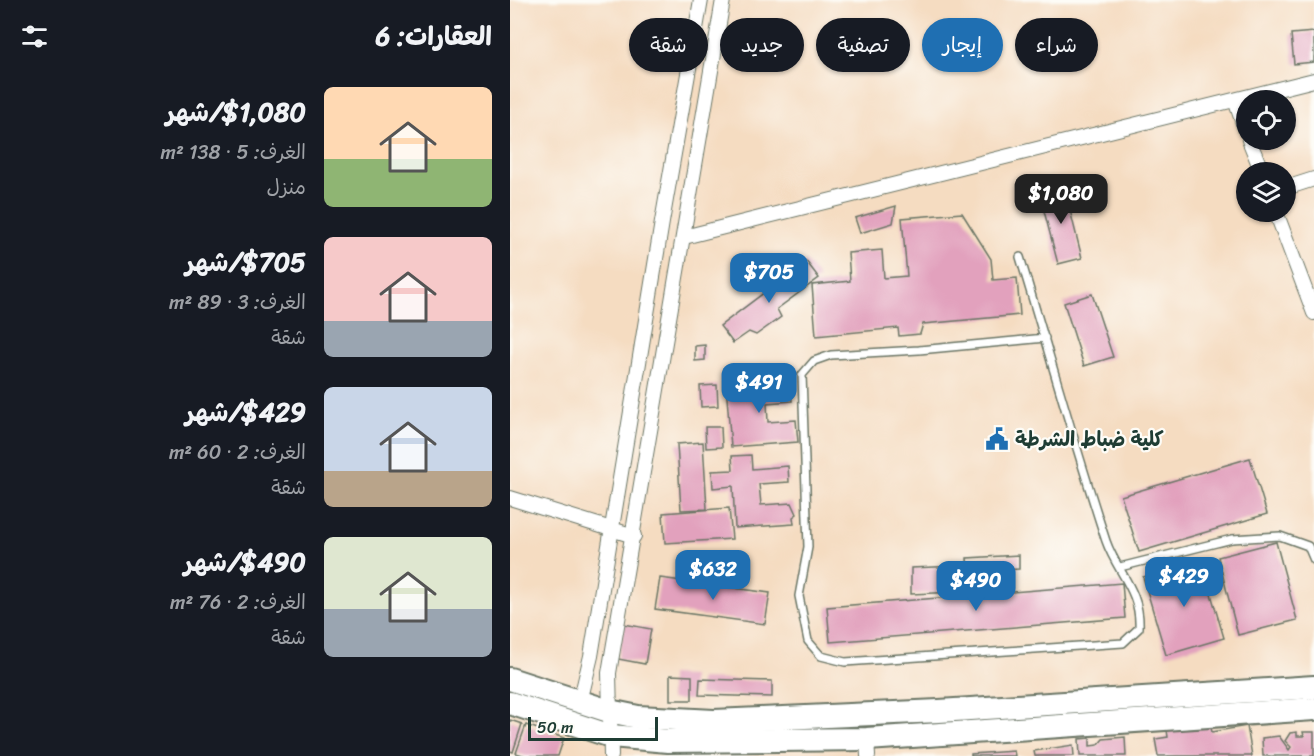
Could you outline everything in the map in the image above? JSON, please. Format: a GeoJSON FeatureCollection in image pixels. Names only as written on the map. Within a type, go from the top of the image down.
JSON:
{"type":"FeatureCollection","features":[{"type":"Feature","properties":{"kind":"main road"},"geometry":{"type":"LineString","coordinates":[[510,679],[609,711],[638,717],[714,722],[939,711],[1314,687]]}},
{"type":"Feature","properties":{"kind":"main road"},"geometry":{"type":"LineString","coordinates":[[510,703],[611,746],[668,741],[868,748],[1314,709]]}},
{"type":"Feature","properties":{"kind":"street"},"geometry":{"type":"LineString","coordinates":[[580,702],[591,656],[701,0]]}},
{"type":"Feature","properties":{"kind":"street"},"geometry":{"type":"LineString","coordinates":[[611,746],[609,673],[723,0]]}},
{"type":"Feature","properties":{"kind":"street"},"geometry":{"type":"LineString","coordinates":[[684,237],[1314,80]]}},
{"type":"Feature","properties":{"kind":"street"},"geometry":{"type":"LineString","coordinates":[[1234,100],[1236,105]]}},
{"type":"Feature","properties":{"kind":"street"},"geometry":{"type":"LineString","coordinates":[[1296,185],[1314,179]]}},
{"type":"Feature","properties":{"kind":"street"},"geometry":{"type":"LineString","coordinates":[[1280,222],[1312,299],[1314,313]]}},
{"type":"Feature","properties":{"kind":"street"},"geometry":{"type":"LineString","coordinates":[[510,498],[633,536]]}},
{"type":"Feature","properties":{"kind":"lane"},"geometry":{"type":"LineString","coordinates":[[1020,257],[1045,338],[1107,544],[1130,584],[1140,613],[1140,628],[1123,643],[845,662],[821,656],[808,641],[799,596],[808,547],[801,375],[814,361],[831,355],[919,350],[1045,338]]}},
{"type":"Feature","properties":{"kind":"lane"},"geometry":{"type":"LineString","coordinates":[[1120,567],[1232,539],[1280,536],[1308,546],[1314,560]]}},
{"type":"Feature","properties":{"kind":"building"},"geometry":{"type":"Polygon","coordinates":[[[1314,32],[1314,62],[1294,64],[1291,34],[1314,32]]]}},
{"type":"Feature","properties":{"kind":"building"},"geometry":{"type":"Polygon","coordinates":[[[1064,186],[1082,258],[1058,264],[1039,192],[1064,186]]]}},
{"type":"Feature","properties":{"kind":"building"},"geometry":{"type":"Polygon","coordinates":[[[896,206],[893,223],[860,233],[855,218],[896,206]]]}},
{"type":"Feature","properties":{"kind":"building"},"geometry":{"type":"Polygon","coordinates":[[[962,213],[991,259],[993,280],[1017,278],[1020,315],[923,324],[920,334],[899,336],[898,328],[816,336],[812,285],[850,281],[848,253],[882,250],[884,278],[907,276],[902,218],[962,213]]]}},
{"type":"Feature","properties":{"kind":"building"},"geometry":{"type":"Polygon","coordinates":[[[806,261],[819,278],[777,309],[781,317],[756,335],[749,332],[733,343],[720,326],[806,261]]]}},
{"type":"Feature","properties":{"kind":"building"},"geometry":{"type":"Polygon","coordinates":[[[1092,294],[1113,357],[1084,366],[1064,303],[1092,294]]]}},
{"type":"Feature","properties":{"kind":"building"},"geometry":{"type":"Polygon","coordinates":[[[705,345],[705,360],[695,361],[695,346],[705,345]]]}},
{"type":"Feature","properties":{"kind":"building"},"geometry":{"type":"Polygon","coordinates":[[[790,380],[792,401],[767,403],[768,422],[796,420],[798,442],[731,447],[726,385],[790,380]]]}},
{"type":"Feature","properties":{"kind":"building"},"geometry":{"type":"Polygon","coordinates":[[[717,385],[718,406],[701,407],[700,386],[717,385]]]}},
{"type":"Feature","properties":{"kind":"building"},"geometry":{"type":"Polygon","coordinates":[[[705,427],[721,427],[722,447],[706,448],[705,427]]]}},
{"type":"Feature","properties":{"kind":"building"},"geometry":{"type":"Polygon","coordinates":[[[703,442],[707,509],[681,510],[677,444],[703,442]]]}},
{"type":"Feature","properties":{"kind":"building"},"geometry":{"type":"Polygon","coordinates":[[[751,455],[752,469],[788,466],[789,482],[759,484],[761,505],[792,503],[797,514],[793,517],[794,524],[735,528],[733,486],[713,488],[712,471],[733,470],[732,456],[751,455]]]}},
{"type":"Feature","properties":{"kind":"building"},"geometry":{"type":"Polygon","coordinates":[[[1250,458],[1267,514],[1139,552],[1121,496],[1250,458]]]}},
{"type":"Feature","properties":{"kind":"building"},"geometry":{"type":"Polygon","coordinates":[[[729,508],[732,539],[665,543],[663,513],[729,508]]]}},
{"type":"Feature","properties":{"kind":"building"},"geometry":{"type":"Polygon","coordinates":[[[1276,542],[1297,620],[1238,635],[1218,557],[1276,542]]]}},
{"type":"Feature","properties":{"kind":"building"},"geometry":{"type":"Polygon","coordinates":[[[1019,555],[1019,569],[968,572],[967,558],[1019,555]]]}},
{"type":"Feature","properties":{"kind":"building"},"geometry":{"type":"Polygon","coordinates":[[[1201,560],[1224,638],[1166,655],[1143,577],[1201,560]]]}},
{"type":"Feature","properties":{"kind":"building"},"geometry":{"type":"Polygon","coordinates":[[[958,566],[959,592],[911,594],[911,568],[958,566]]]}},
{"type":"Feature","properties":{"kind":"building"},"geometry":{"type":"Polygon","coordinates":[[[660,578],[770,593],[765,624],[655,609],[660,578]]]}},
{"type":"Feature","properties":{"kind":"building"},"geometry":{"type":"Polygon","coordinates":[[[1122,583],[1125,618],[830,642],[827,607],[1122,583]]]}},
{"type":"Feature","properties":{"kind":"building"},"geometry":{"type":"Polygon","coordinates":[[[624,624],[651,629],[645,664],[618,659],[624,624]]]}},
{"type":"Feature","properties":{"kind":"building"},"geometry":{"type":"Polygon","coordinates":[[[670,675],[692,676],[692,700],[670,700],[670,675]]]}},
{"type":"Feature","properties":{"kind":"building"},"geometry":{"type":"Polygon","coordinates":[[[700,679],[772,681],[772,697],[699,695],[700,679]]]}},
{"type":"Feature","properties":{"kind":"building"},"geometry":{"type":"Polygon","coordinates":[[[510,720],[522,724],[513,752],[510,751],[510,720]]]}},
{"type":"Feature","properties":{"kind":"building"},"geometry":{"type":"Polygon","coordinates":[[[1210,724],[1212,732],[1247,726],[1252,756],[1158,756],[1155,739],[1168,737],[1167,730],[1210,724]]]}},
{"type":"Feature","properties":{"kind":"building"},"geometry":{"type":"Polygon","coordinates":[[[526,725],[564,738],[558,756],[526,756],[516,753],[526,725]]]}},
{"type":"Feature","properties":{"kind":"building"},"geometry":{"type":"Polygon","coordinates":[[[1297,732],[1297,736],[1304,736],[1303,732],[1314,732],[1314,756],[1263,756],[1262,738],[1279,736],[1289,750],[1291,747],[1285,741],[1290,733],[1297,732]]]}},
{"type":"Feature","properties":{"kind":"building"},"geometry":{"type":"Polygon","coordinates":[[[1125,737],[1126,756],[1080,756],[1079,739],[1090,738],[1090,746],[1098,745],[1103,739],[1125,737]]]}},
{"type":"Feature","properties":{"kind":"building"},"geometry":{"type":"Polygon","coordinates":[[[1073,745],[1074,756],[1035,756],[1034,751],[1073,745]]]}},
{"type":"Feature","properties":{"kind":"building"},"geometry":{"type":"Polygon","coordinates":[[[1014,751],[1015,756],[971,756],[971,754],[1014,751]]]}},
{"type":"Feature","properties":{"kind":"place","name":"كلية ضباط الشرطة"},"geometry":{"type":"Point","coordinates":[997,439]}}]}
